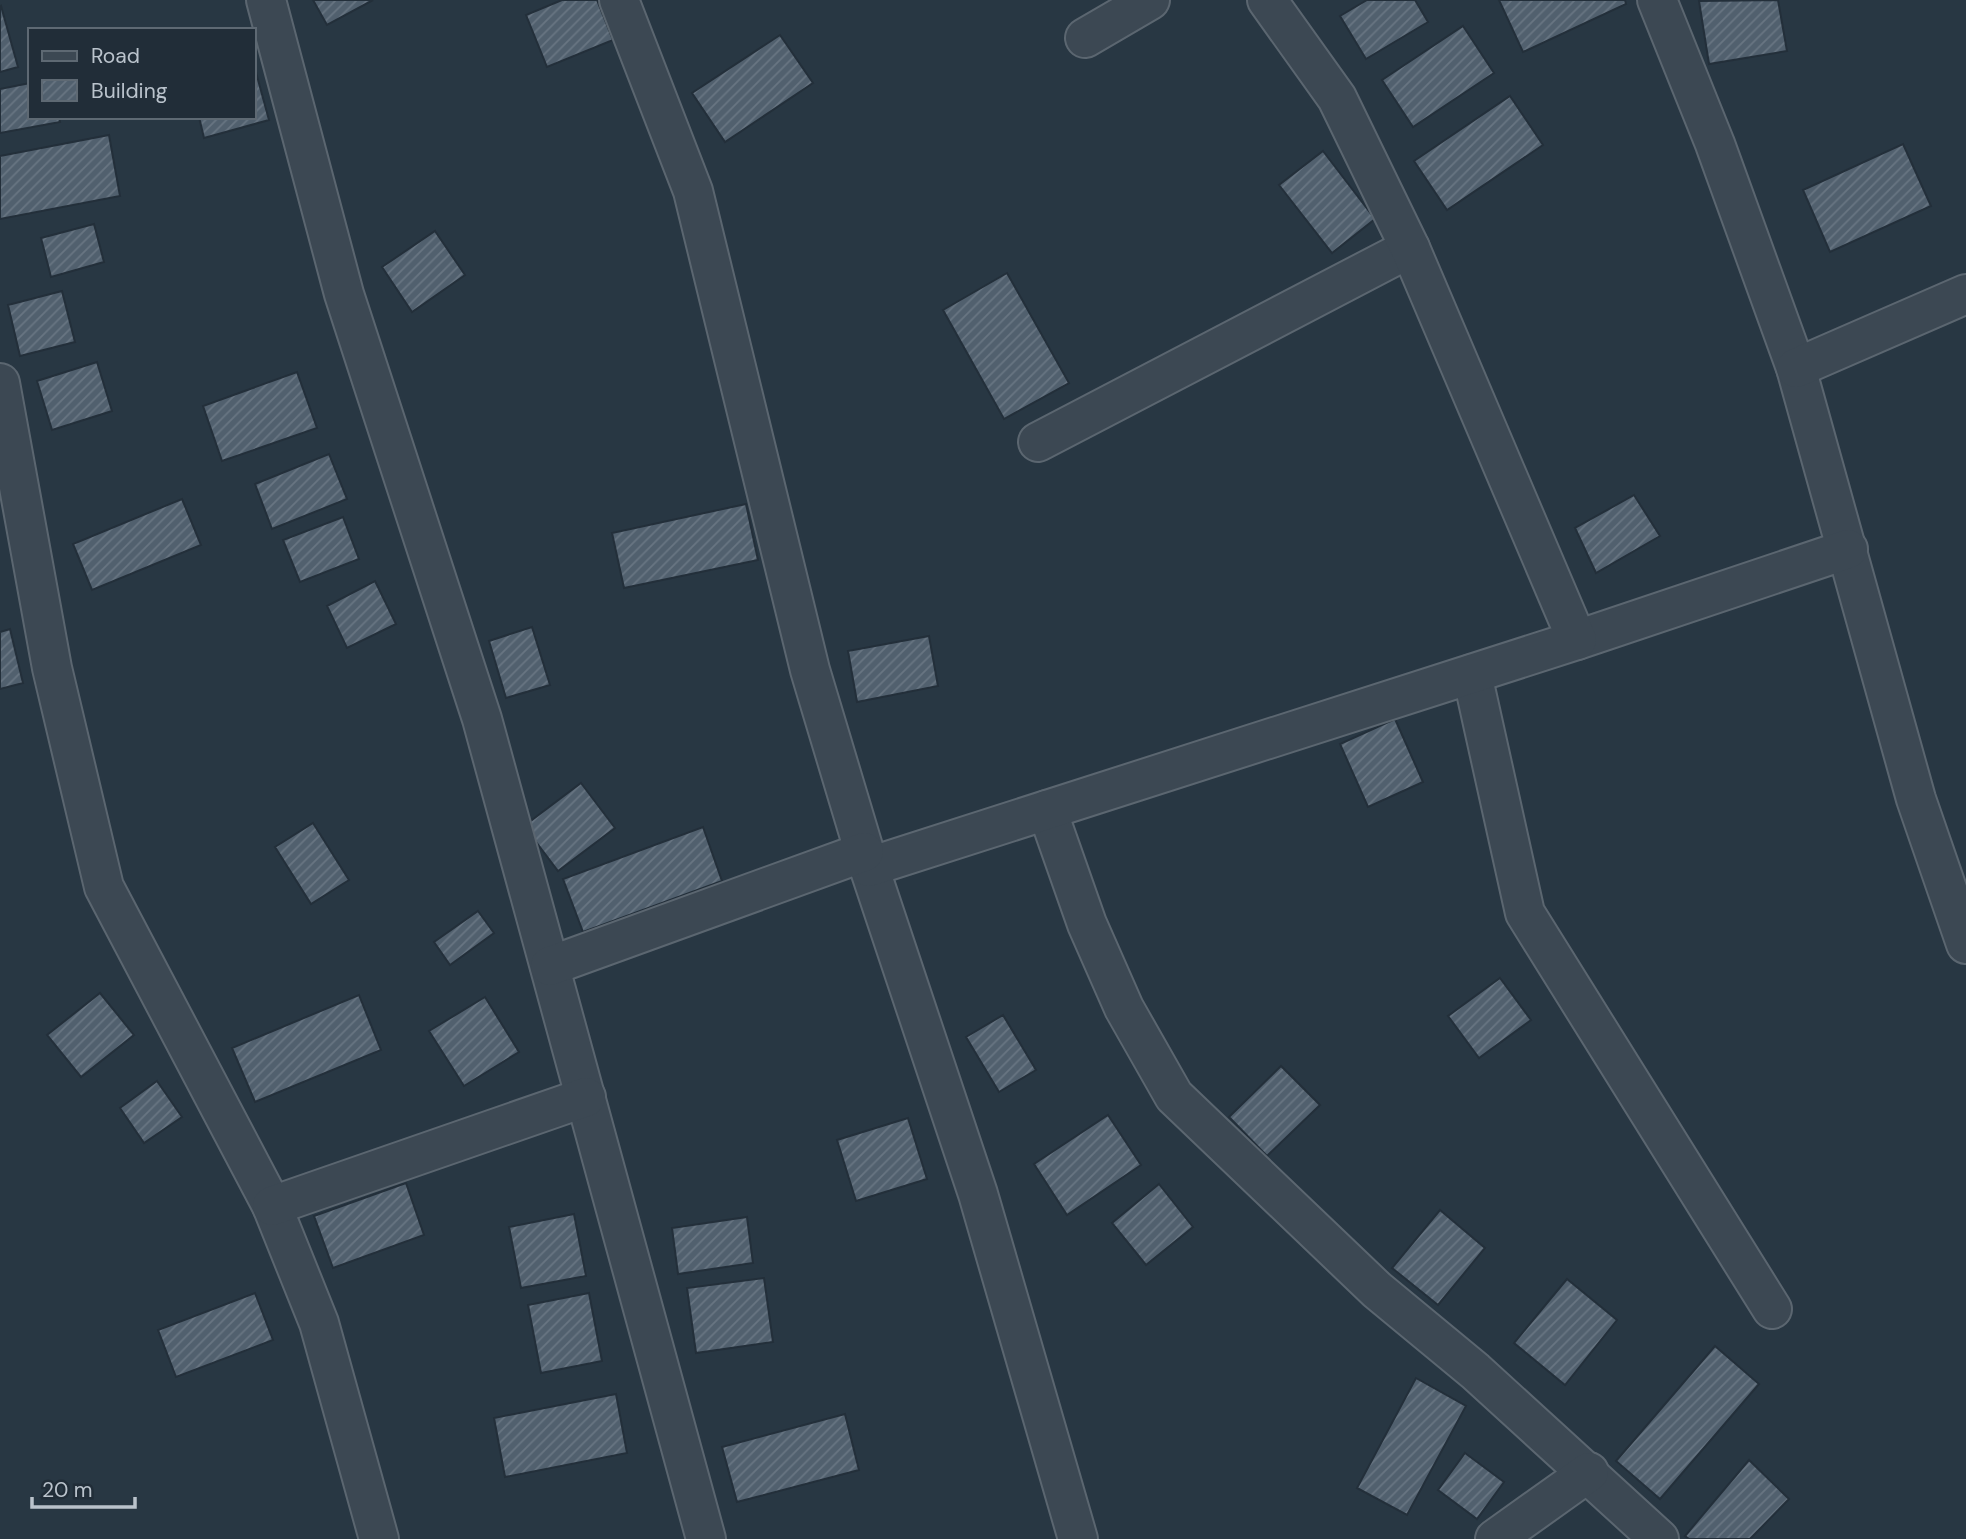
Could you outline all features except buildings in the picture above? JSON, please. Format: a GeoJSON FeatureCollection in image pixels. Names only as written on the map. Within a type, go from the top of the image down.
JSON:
{"type":"FeatureCollection","features":[{"type":"Feature","properties":{"kind":"street"},"geometry":{"type":"LineString","coordinates":[[266,0],[344,294],[482,719],[706,1539]]}},
{"type":"Feature","properties":{"kind":"street"},"geometry":{"type":"LineString","coordinates":[[619,0],[693,191],[810,670],[867,860],[978,1194],[1078,1539]]}},
{"type":"Feature","properties":{"kind":"street"},"geometry":{"type":"LineString","coordinates":[[1084,38],[1150,0]]}},
{"type":"Feature","properties":{"kind":"street"},"geometry":{"type":"LineString","coordinates":[[1267,0],[1337,98],[1410,248],[1577,640]]}},
{"type":"Feature","properties":{"kind":"street"},"geometry":{"type":"LineString","coordinates":[[1657,0],[1715,144],[1796,368],[1916,799],[1966,944]]}},
{"type":"Feature","properties":{"kind":"street"},"geometry":{"type":"LineString","coordinates":[[1038,442],[1410,248]]}},
{"type":"Feature","properties":{"kind":"street"},"geometry":{"type":"LineString","coordinates":[[1796,368],[1966,294]]}},
{"type":"Feature","properties":{"kind":"street"},"geometry":{"type":"LineString","coordinates":[[0,383],[52,668],[104,887],[272,1206],[320,1323],[379,1539]]}},
{"type":"Feature","properties":{"kind":"street"},"geometry":{"type":"LineString","coordinates":[[550,966],[867,860],[1047,810],[1472,674],[1847,549]]}},
{"type":"Feature","properties":{"kind":"street"},"geometry":{"type":"LineString","coordinates":[[1472,674],[1525,913],[1772,1309]]}},
{"type":"Feature","properties":{"kind":"street"},"geometry":{"type":"LineString","coordinates":[[1047,810],[1087,924],[1124,1008],[1174,1096],[1377,1290],[1475,1371],[1589,1472],[1659,1539]]}},
{"type":"Feature","properties":{"kind":"street"},"geometry":{"type":"LineString","coordinates":[[272,1206],[586,1097]]}},
{"type":"Feature","properties":{"kind":"street"},"geometry":{"type":"LineString","coordinates":[[1495,1539],[1589,1472]]}}]}
